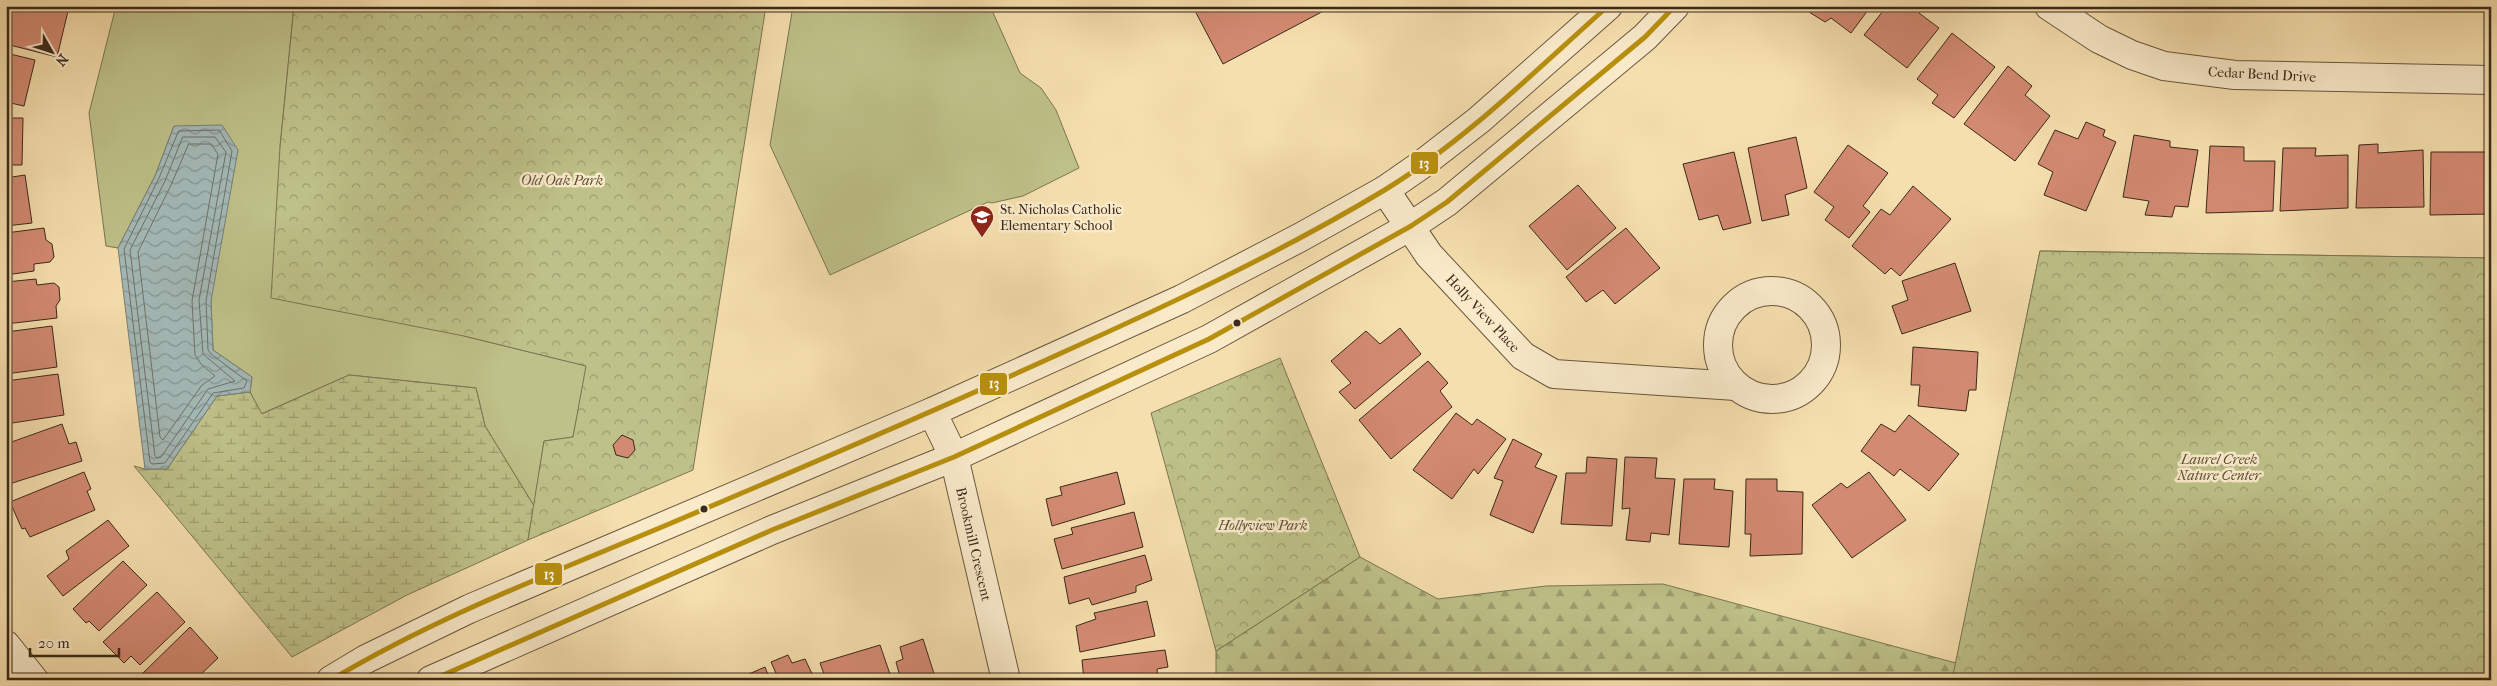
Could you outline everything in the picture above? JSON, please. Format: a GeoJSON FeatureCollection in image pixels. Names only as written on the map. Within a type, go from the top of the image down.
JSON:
{"type":"FeatureCollection","features":[{"type":"Feature","properties":{"kind":"street"},"geometry":{"type":"LineString","coordinates":[[331,680],[366,659],[469,609],[932,412],[1182,299],[1386,190],[1479,120],[1608,6]]}},
{"type":"Feature","properties":{"kind":"street"},"geometry":{"type":"LineString","coordinates":[[431,680],[762,534],[954,457],[1209,339],[1411,226],[1447,202],[1645,37],[1675,6]]}},
{"type":"Feature","properties":{"kind":"street","name":"Cedar Bend Drive"},"geometry":{"type":"LineString","coordinates":[[2049,6],[2099,39],[2132,55],[2164,66],[2235,75],[2491,80]]}},
{"type":"Feature","properties":{"kind":"street","name":"Holly View Place"},"geometry":{"type":"LineString","coordinates":[[1386,190],[1429,255],[1523,356],[1554,374],[1736,386]]}},
{"type":"Feature","properties":{"kind":"street","name":"Brookmill Crescent"},"geometry":{"type":"LineString","coordinates":[[932,412],[954,457],[1006,680]]}},
{"type":"Feature","properties":{"kind":"street"},"geometry":{"type":"LineString","coordinates":[[6,645],[34,680]]}},
{"type":"Feature","properties":{"kind":"green space"},"geometry":{"type":"Polygon","coordinates":[[[116,6],[294,6],[280,147],[464,336],[587,366],[573,437],[544,441],[534,506],[485,426],[476,388],[349,375],[261,414],[250,392],[252,377],[213,350],[211,301],[174,126],[155,176],[118,248],[106,246],[89,113],[116,6]]]}},
{"type":"Feature","properties":{"kind":"green space","name":"Old Oak Park"},"geometry":{"type":"Polygon","coordinates":[[[294,6],[766,6],[693,470],[528,540],[544,441],[573,437],[586,366],[464,336],[271,298],[280,147],[294,6]]]}},
{"type":"Feature","properties":{"kind":"green space"},"geometry":{"type":"Polygon","coordinates":[[[793,6],[990,6],[1020,73],[1041,88],[1056,110],[1079,168],[1023,196],[992,203],[988,202],[830,275],[770,145],[793,6]]]}},
{"type":"Feature","properties":{"kind":"green space","name":"Laurel Creek Nature Center"},"geometry":{"type":"Polygon","coordinates":[[[2040,251],[2491,258],[2491,680],[1216,680],[1216,651],[1360,557],[1438,599],[1546,586],[1663,584],[1956,663],[2040,251]]]}},
{"type":"Feature","properties":{"kind":"green space","name":"Laurel Creek Nature Center"},"geometry":{"type":"Polygon","coordinates":[[[2040,251],[2491,258],[2491,680],[1952,680],[2040,251]]]}},
{"type":"Feature","properties":{"kind":"green space","name":"Hollyview Park"},"geometry":{"type":"Polygon","coordinates":[[[1280,358],[1360,557],[1216,651],[1151,413],[1280,358]]]}},
{"type":"Feature","properties":{"kind":"green space"},"geometry":{"type":"Polygon","coordinates":[[[349,375],[476,388],[485,426],[534,506],[528,540],[407,595],[292,657],[134,466],[145,469],[167,469],[217,396],[250,392],[262,414],[349,375]]]}},
{"type":"Feature","properties":{"kind":"water"},"geometry":{"type":"Polygon","coordinates":[[[222,125],[238,150],[211,301],[213,350],[252,377],[250,392],[217,396],[167,469],[145,469],[118,248],[155,176],[174,126],[222,125]]]}},
{"type":"Feature","properties":{"kind":"building"},"geometry":{"type":"Polygon","coordinates":[[[6,6],[49,6],[68,11],[57,57],[6,44],[6,6]]]}},
{"type":"Feature","properties":{"kind":"building"},"geometry":{"type":"Polygon","coordinates":[[[1199,6],[1333,6],[1223,64],[1194,9],[1199,6]]]}},
{"type":"Feature","properties":{"kind":"building"},"geometry":{"type":"Polygon","coordinates":[[[1813,6],[1871,6],[1851,33],[1831,18],[1825,22],[1809,12],[1813,6]]]}},
{"type":"Feature","properties":{"kind":"building"},"geometry":{"type":"Polygon","coordinates":[[[1887,6],[1924,6],[1919,13],[1939,28],[1907,68],[1864,35],[1887,6]]]}},
{"type":"Feature","properties":{"kind":"building"},"geometry":{"type":"Polygon","coordinates":[[[1952,33],[1995,67],[1954,118],[1932,103],[1938,95],[1917,79],[1952,33]]]}},
{"type":"Feature","properties":{"kind":"building"},"geometry":{"type":"Polygon","coordinates":[[[6,53],[35,60],[24,106],[6,102],[6,53]]]}},
{"type":"Feature","properties":{"kind":"building"},"geometry":{"type":"Polygon","coordinates":[[[2008,66],[2032,86],[2025,95],[2050,116],[2015,161],[1964,124],[2008,66]]]}},
{"type":"Feature","properties":{"kind":"building"},"geometry":{"type":"Polygon","coordinates":[[[6,118],[23,118],[22,165],[6,165],[6,118]]]}},
{"type":"Feature","properties":{"kind":"building"},"geometry":{"type":"Polygon","coordinates":[[[2086,122],[2105,130],[2103,136],[2116,142],[2086,211],[2044,195],[2053,172],[2038,164],[2055,130],[2078,139],[2086,122]]]}},
{"type":"Feature","properties":{"kind":"building"},"geometry":{"type":"Polygon","coordinates":[[[2134,135],[2170,141],[2170,147],[2198,150],[2188,207],[2175,206],[2172,217],[2145,215],[2149,201],[2123,197],[2134,135]]]}},
{"type":"Feature","properties":{"kind":"building"},"geometry":{"type":"Polygon","coordinates":[[[1796,137],[1807,188],[1785,195],[1789,215],[1762,221],[1748,148],[1796,137]]]}},
{"type":"Feature","properties":{"kind":"building"},"geometry":{"type":"Polygon","coordinates":[[[2378,144],[2378,153],[2423,150],[2424,207],[2356,208],[2359,145],[2378,144]]]}},
{"type":"Feature","properties":{"kind":"building"},"geometry":{"type":"Polygon","coordinates":[[[1848,145],[1888,173],[1863,206],[1870,212],[1849,238],[1825,220],[1834,207],[1814,192],[1848,145]]]}},
{"type":"Feature","properties":{"kind":"building"},"geometry":{"type":"Polygon","coordinates":[[[2210,146],[2244,147],[2244,161],[2275,161],[2273,211],[2206,213],[2210,146]]]}},
{"type":"Feature","properties":{"kind":"building"},"geometry":{"type":"Polygon","coordinates":[[[2283,148],[2316,148],[2315,156],[2348,155],[2348,208],[2280,211],[2283,148]]]}},
{"type":"Feature","properties":{"kind":"building"},"geometry":{"type":"Polygon","coordinates":[[[1734,152],[1751,223],[1723,230],[1718,215],[1699,220],[1683,164],[1734,152]]]}},
{"type":"Feature","properties":{"kind":"building"},"geometry":{"type":"Polygon","coordinates":[[[2431,152],[2491,152],[2491,214],[2430,215],[2431,152]]]}},
{"type":"Feature","properties":{"kind":"building"},"geometry":{"type":"Polygon","coordinates":[[[25,175],[32,223],[6,226],[6,178],[25,175]]]}},
{"type":"Feature","properties":{"kind":"building"},"geometry":{"type":"Polygon","coordinates":[[[1578,185],[1616,228],[1567,270],[1529,226],[1578,185]]]}},
{"type":"Feature","properties":{"kind":"building"},"geometry":{"type":"Polygon","coordinates":[[[1913,186],[1951,219],[1900,276],[1891,268],[1885,274],[1852,246],[1881,209],[1890,215],[1913,186]]]}},
{"type":"Feature","properties":{"kind":"building"},"geometry":{"type":"Polygon","coordinates":[[[44,228],[46,240],[52,244],[54,257],[50,262],[34,264],[34,271],[6,275],[6,233],[44,228]]]}},
{"type":"Feature","properties":{"kind":"building"},"geometry":{"type":"Polygon","coordinates":[[[1626,228],[1660,268],[1615,304],[1603,290],[1586,302],[1566,277],[1626,228]]]}},
{"type":"Feature","properties":{"kind":"building"},"geometry":{"type":"Polygon","coordinates":[[[1955,263],[1971,311],[1902,334],[1892,306],[1908,300],[1902,281],[1955,263]]]}},
{"type":"Feature","properties":{"kind":"building"},"geometry":{"type":"Polygon","coordinates":[[[36,279],[37,285],[54,283],[59,287],[60,300],[56,306],[57,318],[6,324],[6,282],[36,279]]]}},
{"type":"Feature","properties":{"kind":"building"},"geometry":{"type":"Polygon","coordinates":[[[52,326],[57,367],[6,374],[6,332],[52,326]]]}},
{"type":"Feature","properties":{"kind":"building"},"geometry":{"type":"Polygon","coordinates":[[[1400,328],[1421,354],[1355,409],[1339,392],[1351,383],[1331,361],[1366,331],[1380,344],[1400,328]]]}},
{"type":"Feature","properties":{"kind":"building"},"geometry":{"type":"Polygon","coordinates":[[[1913,347],[1978,352],[1976,390],[1969,390],[1966,411],[1918,406],[1920,385],[1911,385],[1913,347]]]}},
{"type":"Feature","properties":{"kind":"building"},"geometry":{"type":"Polygon","coordinates":[[[1428,361],[1448,383],[1440,391],[1452,407],[1391,459],[1359,420],[1428,361]]]}},
{"type":"Feature","properties":{"kind":"building"},"geometry":{"type":"Polygon","coordinates":[[[58,374],[64,415],[6,424],[6,381],[58,374]]]}},
{"type":"Feature","properties":{"kind":"building"},"geometry":{"type":"Polygon","coordinates":[[[1456,413],[1472,425],[1477,419],[1506,439],[1478,474],[1474,469],[1452,499],[1413,470],[1456,413]]]}},
{"type":"Feature","properties":{"kind":"building"},"geometry":{"type":"Polygon","coordinates":[[[1909,415],[1959,454],[1929,491],[1900,469],[1894,476],[1861,451],[1881,424],[1895,432],[1909,415]]]}},
{"type":"Feature","properties":{"kind":"building"},"geometry":{"type":"Polygon","coordinates":[[[62,424],[69,444],[76,442],[82,461],[6,485],[6,444],[62,424]]]}},
{"type":"Feature","properties":{"kind":"building"},"geometry":{"type":"Polygon","coordinates":[[[622,435],[633,440],[635,450],[628,458],[616,455],[613,445],[622,435]]]}},
{"type":"Feature","properties":{"kind":"building"},"geometry":{"type":"Polygon","coordinates":[[[1513,439],[1542,454],[1535,467],[1557,476],[1533,533],[1490,515],[1503,481],[1494,478],[1513,439]]]}},
{"type":"Feature","properties":{"kind":"building"},"geometry":{"type":"Polygon","coordinates":[[[1587,457],[1617,459],[1612,526],[1561,524],[1566,473],[1586,473],[1587,457]]]}},
{"type":"Feature","properties":{"kind":"building"},"geometry":{"type":"Polygon","coordinates":[[[1625,457],[1657,458],[1655,478],[1675,479],[1669,535],[1651,533],[1650,542],[1626,540],[1630,508],[1622,509],[1625,457]]]}},
{"type":"Feature","properties":{"kind":"building"},"geometry":{"type":"Polygon","coordinates":[[[84,472],[91,489],[87,491],[95,510],[30,537],[25,528],[22,529],[10,502],[84,472]]]}},
{"type":"Feature","properties":{"kind":"building"},"geometry":{"type":"Polygon","coordinates":[[[1117,472],[1125,504],[1052,526],[1046,499],[1062,495],[1060,487],[1117,472]]]}},
{"type":"Feature","properties":{"kind":"building"},"geometry":{"type":"Polygon","coordinates":[[[1869,472],[1906,520],[1852,558],[1812,505],[1841,483],[1847,488],[1869,472]]]}},
{"type":"Feature","properties":{"kind":"building"},"geometry":{"type":"Polygon","coordinates":[[[1684,479],[1715,479],[1714,489],[1733,491],[1729,547],[1679,544],[1684,479]]]}},
{"type":"Feature","properties":{"kind":"building"},"geometry":{"type":"Polygon","coordinates":[[[1746,479],[1777,479],[1777,491],[1803,492],[1802,554],[1750,556],[1751,534],[1745,534],[1746,479]]]}},
{"type":"Feature","properties":{"kind":"building"},"geometry":{"type":"Polygon","coordinates":[[[1134,512],[1143,547],[1062,569],[1054,539],[1073,534],[1071,528],[1134,512]]]}},
{"type":"Feature","properties":{"kind":"building"},"geometry":{"type":"Polygon","coordinates":[[[108,520],[129,546],[63,596],[47,576],[69,559],[66,551],[108,520]]]}},
{"type":"Feature","properties":{"kind":"building"},"geometry":{"type":"Polygon","coordinates":[[[1145,555],[1152,580],[1136,586],[1136,592],[1092,605],[1089,598],[1069,604],[1064,577],[1145,555]]]}},
{"type":"Feature","properties":{"kind":"building"},"geometry":{"type":"Polygon","coordinates":[[[123,561],[147,585],[99,631],[89,621],[86,623],[73,609],[123,561]]]}},
{"type":"Feature","properties":{"kind":"building"},"geometry":{"type":"Polygon","coordinates":[[[157,592],[185,622],[140,665],[131,656],[124,663],[103,642],[157,592]]]}},
{"type":"Feature","properties":{"kind":"building"},"geometry":{"type":"Polygon","coordinates":[[[1147,601],[1155,636],[1080,652],[1076,626],[1096,619],[1094,613],[1147,601]]]}},
{"type":"Feature","properties":{"kind":"building"},"geometry":{"type":"Polygon","coordinates":[[[190,627],[218,658],[195,680],[140,680],[138,678],[190,627]]]}},
{"type":"Feature","properties":{"kind":"building"},"geometry":{"type":"Polygon","coordinates":[[[923,639],[936,680],[901,680],[896,662],[903,659],[900,647],[923,639]]]}},
{"type":"Feature","properties":{"kind":"building"},"geometry":{"type":"Polygon","coordinates":[[[880,645],[892,680],[826,680],[820,663],[880,645]]]}},
{"type":"Feature","properties":{"kind":"building"},"geometry":{"type":"Polygon","coordinates":[[[1165,650],[1168,667],[1157,669],[1158,680],[1084,680],[1082,660],[1165,650]]]}},
{"type":"Feature","properties":{"kind":"building"},"geometry":{"type":"Polygon","coordinates":[[[788,655],[792,663],[805,659],[815,680],[779,680],[771,662],[788,655]]]}},
{"type":"Feature","properties":{"kind":"building"},"geometry":{"type":"Polygon","coordinates":[[[765,667],[770,680],[743,680],[742,677],[765,667]]]}},
{"type":"Feature","properties":{"kind":"transit line","name":"13"},"geometry":{"type":"LineString","coordinates":[[331,680],[413,635],[455,615],[960,399],[1181,298],[1303,236],[1413,172],[1471,128],[1608,6]]}},
{"type":"Feature","properties":{"kind":"transit line","name":"13"},"geometry":{"type":"LineString","coordinates":[[432,680],[772,530],[954,457],[1209,339],[1411,226],[1447,202],[1645,37],[1675,6]]}},
{"type":"Feature","properties":{"kind":"place","name":"St. Nicholas Catholic Elementary School"},"geometry":{"type":"Point","coordinates":[982,238]}}]}
